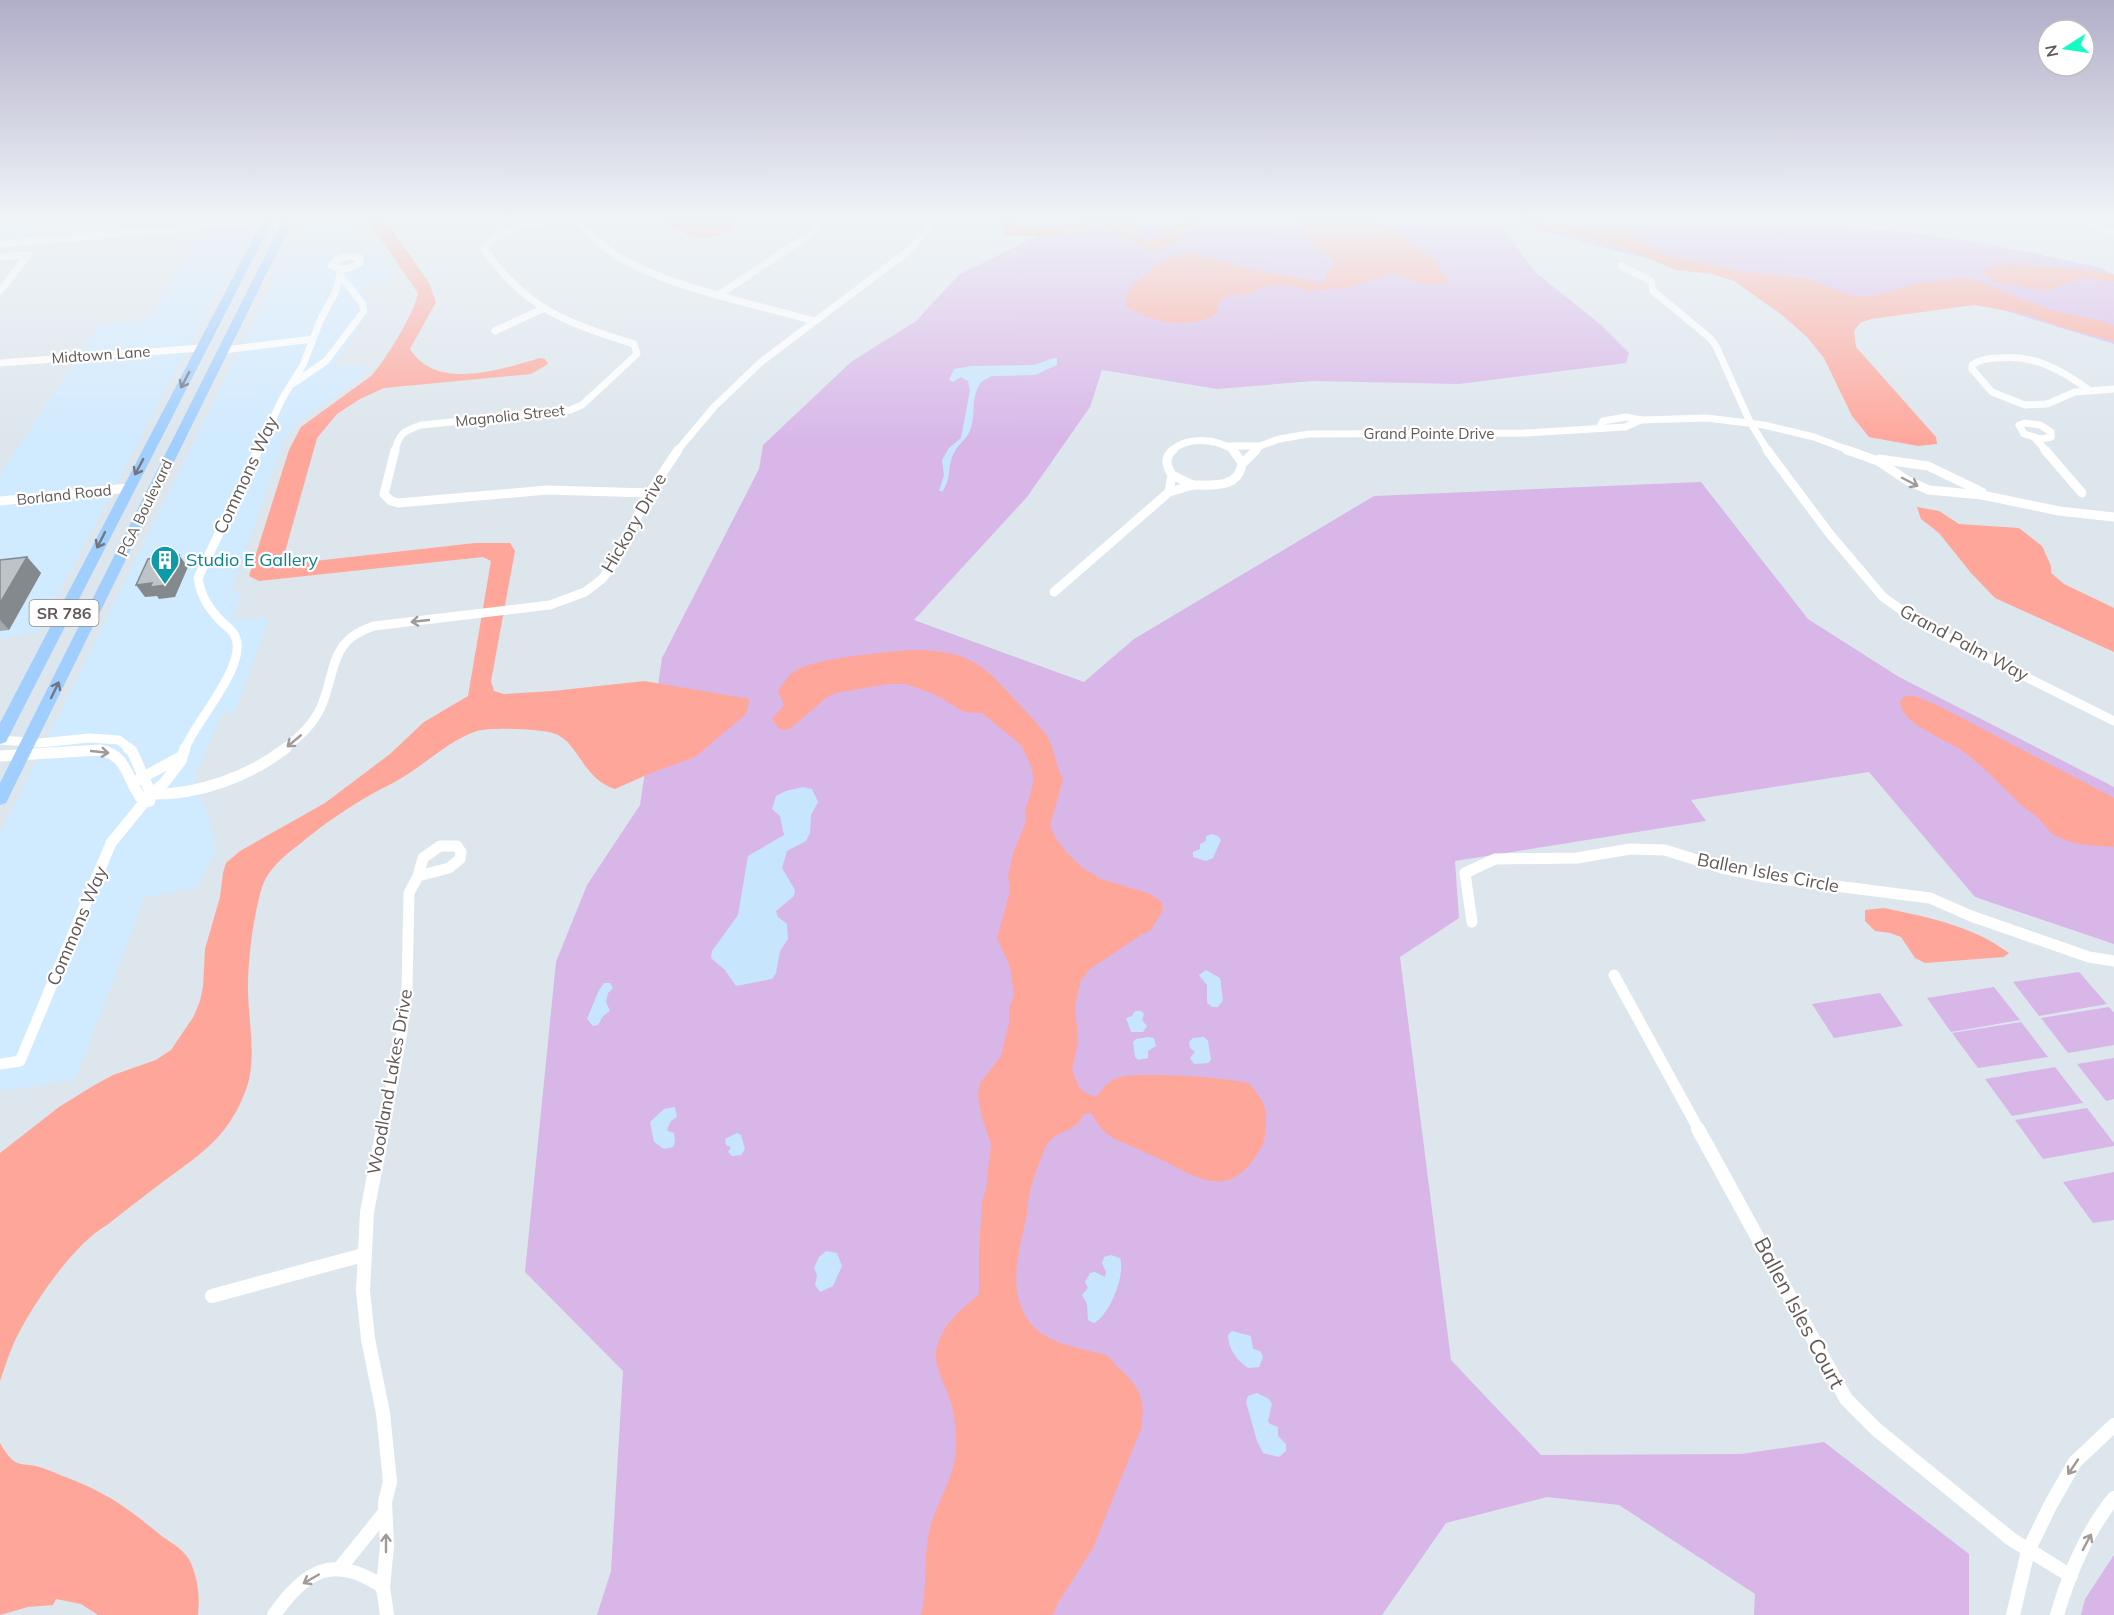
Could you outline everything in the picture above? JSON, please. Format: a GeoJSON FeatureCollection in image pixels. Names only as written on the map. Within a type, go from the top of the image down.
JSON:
{"type":"FeatureCollection","features":[{"type":"Feature","properties":{"kind":"main road","name":"PGA Boulevard"},"geometry":{"type":"LineString","coordinates":[[0,739],[231,291]]}},
{"type":"Feature","properties":{"kind":"main road"},"geometry":{"type":"LineString","coordinates":[[225,347],[219,345],[219,338],[242,291]]}},
{"type":"Feature","properties":{"kind":"main road","name":"PGA Boulevard"},"geometry":{"type":"LineString","coordinates":[[0,800],[252,291]]}},
{"type":"Feature","properties":{"kind":"main road"},"geometry":{"type":"LineString","coordinates":[[188,422],[193,397],[211,358],[210,352],[201,348]]}},
{"type":"Feature","properties":{"kind":"street","name":"Commons Way"},"geometry":{"type":"LineString","coordinates":[[0,1065],[20,1062],[111,843],[147,798],[164,783],[183,755],[187,743],[215,703],[227,679],[237,649],[235,636],[209,609],[200,591],[198,578],[282,399],[303,365],[336,291]]}},
{"type":"Feature","properties":{"kind":"street","name":"Commons Way"},"geometry":{"type":"LineString","coordinates":[[291,385],[316,371],[332,356],[364,311],[363,303],[354,291]]}},
{"type":"Feature","properties":{"kind":"street","name":"Magnolia Street"},"geometry":{"type":"LineString","coordinates":[[517,291],[542,309],[591,330],[634,344],[637,354],[582,405],[570,410],[421,425],[407,430],[396,441],[384,494],[391,501],[398,502],[547,490],[649,494]]}},
{"type":"Feature","properties":{"kind":"street"},"geometry":{"type":"LineString","coordinates":[[711,291],[814,321]]}},
{"type":"Feature","properties":{"kind":"street"},"geometry":{"type":"LineString","coordinates":[[720,294],[724,291]]}},
{"type":"Feature","properties":{"kind":"street","name":"Hickory Drive"},"geometry":{"type":"LineString","coordinates":[[147,798],[193,797],[273,757],[310,725],[318,713],[340,645],[348,636],[374,626],[478,615],[559,603],[576,597],[596,584],[612,566],[649,494],[679,449],[716,405],[758,366],[854,291]]}},
{"type":"Feature","properties":{"kind":"street","name":"Grand Palm Way"},"geometry":{"type":"LineString","coordinates":[[1653,291],[1710,338],[1716,346],[1750,422],[1823,525],[1872,586],[1895,607],[1941,635],[2114,721]]}},
{"type":"Feature","properties":{"kind":"street"},"geometry":{"type":"LineString","coordinates":[[495,331],[542,309]]}},
{"type":"Feature","properties":{"kind":"street"},"geometry":{"type":"LineString","coordinates":[[225,347],[271,346],[284,342],[313,339]]}},
{"type":"Feature","properties":{"kind":"street","name":"Midtown Lane"},"geometry":{"type":"LineString","coordinates":[[0,363],[201,348]]}},
{"type":"Feature","properties":{"kind":"street"},"geometry":{"type":"LineString","coordinates":[[2089,390],[2062,371],[2022,357],[2007,356],[1979,360],[1972,365],[1973,373],[1985,387],[2001,397],[2025,405],[2047,404],[2063,396],[2089,390],[2114,389]]}},
{"type":"Feature","properties":{"kind":"street"},"geometry":{"type":"LineString","coordinates":[[2025,405],[2030,423]]}},
{"type":"Feature","properties":{"kind":"street","name":"Grand Pointe Drive"},"geometry":{"type":"LineString","coordinates":[[1193,485],[1172,475],[1168,470],[1166,459],[1177,446],[1200,441],[1224,445],[1260,446],[1279,439],[1309,434],[1549,432],[1600,426],[1610,428],[1635,424],[1641,420],[1707,418],[1750,422],[1814,437],[1859,454]]}},
{"type":"Feature","properties":{"kind":"street"},"geometry":{"type":"LineString","coordinates":[[2030,423],[2044,427],[2052,434],[2046,439],[2035,438],[2025,434],[2019,428],[2022,424],[2030,423]]}},
{"type":"Feature","properties":{"kind":"street"},"geometry":{"type":"LineString","coordinates":[[2035,438],[2082,493]]}},
{"type":"Feature","properties":{"kind":"street"},"geometry":{"type":"LineString","coordinates":[[1224,445],[1237,453],[1242,464]]}},
{"type":"Feature","properties":{"kind":"street","name":"Grand Pointe Drive"},"geometry":{"type":"LineString","coordinates":[[1054,591],[1169,492],[1193,485],[1224,484],[1238,476],[1242,464],[1260,446]]}},
{"type":"Feature","properties":{"kind":"street"},"geometry":{"type":"LineString","coordinates":[[1859,454],[1878,461],[1908,482],[1929,490],[1994,497],[2059,511],[2114,517]]}},
{"type":"Feature","properties":{"kind":"street"},"geometry":{"type":"LineString","coordinates":[[1859,454],[1928,466],[1994,497]]}},
{"type":"Feature","properties":{"kind":"street","name":"Grand Pointe Drive"},"geometry":{"type":"LineString","coordinates":[[1169,492],[1172,475]]}},
{"type":"Feature","properties":{"kind":"street","name":"Borland Road"},"geometry":{"type":"LineString","coordinates":[[0,501],[128,488]]}},
{"type":"Feature","properties":{"kind":"street"},"geometry":{"type":"LineString","coordinates":[[0,756],[26,748],[99,738],[119,740],[132,751],[147,798]]}},
{"type":"Feature","properties":{"kind":"street"},"geometry":{"type":"LineString","coordinates":[[0,739],[26,748],[100,750],[115,754],[127,770],[135,794],[147,798]]}},
{"type":"Feature","properties":{"kind":"street"},"geometry":{"type":"LineString","coordinates":[[131,784],[183,755]]}},
{"type":"Feature","properties":{"kind":"street","name":"Ballen Isles Circle"},"geometry":{"type":"LineString","coordinates":[[1472,922],[1465,873],[1495,859],[1577,858],[1630,849],[1665,850],[1722,868],[1765,876],[1930,898],[1971,916],[2078,953],[2114,961]]}},
{"type":"Feature","properties":{"kind":"street","name":"Woodland Lakes Drive"},"geometry":{"type":"LineString","coordinates":[[387,1615],[383,1587],[387,1546],[385,1502],[390,1482],[383,1413],[368,1339],[363,1291],[363,1255],[367,1212],[401,1038],[408,977],[407,902],[418,876]]}},
{"type":"Feature","properties":{"kind":"street","name":"Ballen Isles Court"},"geometry":{"type":"LineString","coordinates":[[1614,975],[1846,1399],[1877,1430],[2028,1551],[2071,1576]]}},
{"type":"Feature","properties":{"kind":"street"},"geometry":{"type":"LineString","coordinates":[[212,1296],[363,1255]]}},
{"type":"Feature","properties":{"kind":"street"},"geometry":{"type":"LineString","coordinates":[[2013,1615],[2028,1551],[2051,1504],[2075,1462],[2114,1425]]}},
{"type":"Feature","properties":{"kind":"street"},"geometry":{"type":"LineString","coordinates":[[2057,1615],[2062,1596],[2084,1547],[2114,1498]]}},
{"type":"Feature","properties":{"kind":"street","name":"Woodland Lakes Drive"},"geometry":{"type":"LineString","coordinates":[[340,1568],[385,1512]]}},
{"type":"Feature","properties":{"kind":"street"},"geometry":{"type":"LineString","coordinates":[[274,1615],[302,1584],[316,1575],[340,1568],[363,1574],[383,1587]]}},
{"type":"Feature","properties":{"kind":"shaded area"},"geometry":{"type":"Polygon","coordinates":[[[164,291],[218,291],[38,633],[0,638],[0,475],[99,324],[147,321],[164,291]]]}},
{"type":"Feature","properties":{"kind":"shaded area"},"geometry":{"type":"Polygon","coordinates":[[[268,291],[364,291],[372,306],[334,366],[368,366],[360,378],[294,425],[285,437],[231,593],[242,592],[231,620],[269,617],[235,712],[221,714],[193,782],[209,815],[216,851],[196,888],[145,897],[75,1080],[0,1091],[0,834],[268,291]]]}},
{"type":"Feature","properties":{"kind":"shaded area"},"geometry":{"type":"Polygon","coordinates":[[[417,291],[432,291],[436,302],[410,349],[422,362],[436,370],[453,374],[471,374],[540,358],[545,359],[548,364],[531,374],[384,388],[360,399],[337,414],[317,438],[283,559],[288,564],[475,543],[510,543],[515,551],[491,681],[494,691],[504,694],[553,691],[644,681],[750,699],[746,714],[695,757],[615,789],[595,777],[569,743],[553,733],[515,729],[477,731],[450,744],[404,777],[345,811],[318,829],[283,858],[264,882],[253,926],[248,989],[251,1067],[249,1080],[238,1108],[222,1133],[201,1153],[80,1247],[53,1279],[20,1330],[0,1381],[0,1153],[59,1107],[93,1086],[113,1075],[156,1060],[171,1050],[194,1016],[200,1001],[205,949],[220,897],[226,863],[240,851],[325,803],[390,754],[424,722],[468,696],[491,561],[483,557],[259,581],[249,576],[289,450],[301,427],[371,376],[398,337],[417,291]]]}},
{"type":"Feature","properties":{"kind":"shaded area"},"geometry":{"type":"Polygon","coordinates":[[[944,291],[1559,291],[1601,325],[1629,353],[1626,363],[1459,384],[1313,381],[1217,389],[1102,370],[1090,407],[1027,497],[914,620],[1084,682],[1134,639],[1374,496],[1701,482],[1808,619],[1899,677],[2114,787],[2114,944],[1975,897],[1869,772],[1691,800],[1706,821],[1455,861],[1459,918],[1400,957],[1451,1360],[1541,1455],[1741,1454],[1824,1442],[1969,1554],[1969,1615],[1754,1615],[1755,1594],[1619,1505],[1547,1497],[1446,1523],[1382,1615],[597,1615],[611,1571],[623,1371],[525,1272],[556,962],[587,885],[640,805],[662,658],[759,469],[763,445],[851,362],[916,321],[944,291]]]}},
{"type":"Feature","properties":{"kind":"shaded area"},"geometry":{"type":"Polygon","coordinates":[[[1129,291],[1254,291],[1250,294],[1229,295],[1219,302],[1217,314],[1206,319],[1182,323],[1159,320],[1136,312],[1125,306],[1125,297],[1129,291]]]}},
{"type":"Feature","properties":{"kind":"shaded area"},"geometry":{"type":"Polygon","coordinates":[[[1749,291],[1840,291],[1868,297],[1888,291],[2003,291],[2050,310],[2114,326],[2114,341],[2062,327],[2026,314],[1974,305],[1871,319],[1860,323],[1854,331],[1856,347],[1936,437],[1937,444],[1918,446],[1869,437],[1852,416],[1824,358],[1807,337],[1782,315],[1749,291]]]}},
{"type":"Feature","properties":{"kind":"shaded area"},"geometry":{"type":"Polygon","coordinates":[[[1802,291],[2114,291],[2114,344],[1957,296],[1837,299],[1802,291]]]}},
{"type":"Feature","properties":{"kind":"shaded area"},"geometry":{"type":"Polygon","coordinates":[[[1917,507],[1939,511],[1959,524],[2019,528],[2042,546],[2051,566],[2051,573],[2064,584],[2114,608],[2114,652],[1995,598],[1971,573],[1939,533],[1921,519],[1917,507]]]}},
{"type":"Feature","properties":{"kind":"shaded area"},"geometry":{"type":"Polygon","coordinates":[[[910,650],[961,656],[984,669],[995,679],[1037,723],[1051,744],[1063,779],[1050,826],[1066,852],[1084,869],[1101,879],[1148,893],[1162,902],[1163,910],[1151,930],[1090,969],[1081,980],[1075,1005],[1078,1042],[1072,1070],[1079,1087],[1085,1093],[1096,1097],[1112,1080],[1120,1077],[1164,1075],[1240,1081],[1250,1084],[1262,1100],[1266,1113],[1266,1132],[1261,1148],[1240,1174],[1229,1180],[1217,1182],[1206,1180],[1113,1138],[1102,1130],[1091,1113],[1084,1114],[1074,1126],[1052,1138],[1043,1153],[1028,1199],[1027,1216],[1017,1261],[1017,1290],[1020,1303],[1026,1316],[1040,1333],[1053,1340],[1109,1357],[1133,1383],[1142,1402],[1141,1429],[1093,1548],[1058,1603],[1053,1615],[921,1615],[928,1537],[951,1473],[956,1450],[953,1412],[936,1354],[940,1338],[948,1324],[979,1294],[982,1202],[986,1189],[991,1144],[982,1118],[978,1095],[980,1083],[1001,1056],[1009,1023],[1009,1009],[1014,995],[1010,967],[997,938],[1010,891],[1008,877],[1013,853],[1026,822],[1025,811],[1034,781],[1031,766],[1021,745],[982,713],[964,712],[936,695],[906,684],[888,684],[836,693],[826,698],[791,728],[784,730],[778,728],[772,719],[784,705],[778,691],[792,673],[802,668],[831,659],[910,650]]]}},
{"type":"Feature","properties":{"kind":"shaded area"},"geometry":{"type":"Polygon","coordinates":[[[1905,696],[1915,696],[1941,707],[2114,798],[2114,847],[2077,843],[2053,834],[1969,756],[1954,745],[1915,724],[1902,710],[1900,701],[1905,696]]]}},
{"type":"Feature","properties":{"kind":"shaded area"},"geometry":{"type":"Polygon","coordinates":[[[1884,908],[1965,929],[2009,953],[2004,957],[1925,963],[1915,958],[1901,937],[1875,931],[1865,921],[1865,910],[1884,908]]]}},
{"type":"Feature","properties":{"kind":"shaded area"},"geometry":{"type":"Polygon","coordinates":[[[2079,972],[2107,1004],[2039,1016],[2013,982],[2079,972]]]}},
{"type":"Feature","properties":{"kind":"shaded area"},"geometry":{"type":"Polygon","coordinates":[[[1994,987],[2020,1020],[1951,1032],[1927,998],[1994,987]]]}},
{"type":"Feature","properties":{"kind":"shaded area"},"geometry":{"type":"Polygon","coordinates":[[[1880,993],[1903,1026],[1834,1038],[1812,1004],[1880,993]]]}},
{"type":"Feature","properties":{"kind":"shaded area"},"geometry":{"type":"Polygon","coordinates":[[[2109,1007],[2114,1013],[2114,1045],[2068,1053],[2041,1018],[2109,1007]]]}},
{"type":"Feature","properties":{"kind":"shaded area"},"geometry":{"type":"Polygon","coordinates":[[[2021,1022],[2048,1057],[1978,1068],[1952,1033],[2021,1022]]]}},
{"type":"Feature","properties":{"kind":"shaded area"},"geometry":{"type":"Polygon","coordinates":[[[2114,1058],[2114,1099],[2106,1101],[2077,1064],[2114,1058]]]}},
{"type":"Feature","properties":{"kind":"shaded area"},"geometry":{"type":"Polygon","coordinates":[[[2055,1067],[2083,1103],[2012,1116],[1985,1079],[2055,1067]]]}},
{"type":"Feature","properties":{"kind":"shaded area"},"geometry":{"type":"Polygon","coordinates":[[[2087,1108],[2114,1146],[2043,1159],[2015,1120],[2087,1108]]]}},
{"type":"Feature","properties":{"kind":"shaded area"},"geometry":{"type":"Polygon","coordinates":[[[2114,1172],[2114,1220],[2093,1223],[2063,1182],[2114,1172]]]}},
{"type":"Feature","properties":{"kind":"shaded area"},"geometry":{"type":"Polygon","coordinates":[[[0,1443],[11,1459],[16,1462],[48,1470],[108,1496],[182,1551],[190,1561],[197,1581],[198,1615],[98,1615],[81,1604],[56,1599],[53,1605],[28,1607],[0,1615],[0,1443]]]}},
{"type":"Feature","properties":{"kind":"shaded area"},"geometry":{"type":"Polygon","coordinates":[[[2114,1555],[2114,1615],[2081,1615],[2085,1599],[2114,1555]]]}},
{"type":"Feature","properties":{"kind":"sand"},"geometry":{"type":"Polygon","coordinates":[[[1057,358],[1057,365],[1035,375],[992,376],[981,382],[974,400],[970,432],[955,451],[946,485],[943,491],[939,491],[944,475],[942,460],[949,448],[961,438],[970,390],[968,381],[961,377],[953,382],[949,380],[954,369],[971,366],[1034,365],[1057,358]]]}},
{"type":"Feature","properties":{"kind":"sand"},"geometry":{"type":"Polygon","coordinates":[[[803,787],[812,789],[818,802],[811,815],[810,833],[806,841],[787,851],[782,868],[795,890],[794,896],[776,911],[778,917],[787,924],[788,939],[780,951],[776,973],[772,979],[736,986],[725,970],[711,958],[712,951],[738,915],[748,856],[784,835],[780,816],[772,809],[776,796],[803,787]]]}},
{"type":"Feature","properties":{"kind":"sand"},"geometry":{"type":"Polygon","coordinates":[[[1212,834],[1221,840],[1213,858],[1206,861],[1193,857],[1193,852],[1200,849],[1200,844],[1206,841],[1206,836],[1212,834]]]}},
{"type":"Feature","properties":{"kind":"sand"},"geometry":{"type":"Polygon","coordinates":[[[1206,970],[1220,978],[1223,1000],[1218,1007],[1212,1007],[1207,1003],[1207,985],[1199,975],[1206,970]]]}},
{"type":"Feature","properties":{"kind":"sand"},"geometry":{"type":"Polygon","coordinates":[[[604,983],[610,983],[613,988],[608,993],[606,1002],[610,1011],[603,1016],[598,1025],[593,1026],[587,1019],[604,983]]]}},
{"type":"Feature","properties":{"kind":"sand"},"geometry":{"type":"Polygon","coordinates":[[[1135,1011],[1141,1011],[1144,1014],[1142,1020],[1147,1026],[1143,1032],[1131,1032],[1126,1018],[1132,1016],[1135,1011]]]}},
{"type":"Feature","properties":{"kind":"sand"},"geometry":{"type":"Polygon","coordinates":[[[1204,1037],[1208,1041],[1211,1060],[1208,1063],[1194,1064],[1190,1058],[1195,1052],[1190,1048],[1189,1042],[1193,1038],[1204,1037]]]}},
{"type":"Feature","properties":{"kind":"sand"},"geometry":{"type":"Polygon","coordinates":[[[1154,1038],[1156,1046],[1148,1051],[1148,1058],[1138,1060],[1135,1057],[1133,1042],[1136,1039],[1154,1038]]]}},
{"type":"Feature","properties":{"kind":"sand"},"geometry":{"type":"Polygon","coordinates":[[[675,1107],[677,1117],[671,1121],[667,1129],[674,1133],[675,1142],[673,1147],[664,1149],[654,1142],[650,1122],[664,1109],[675,1107]]]}},
{"type":"Feature","properties":{"kind":"sand"},"geometry":{"type":"Polygon","coordinates":[[[737,1133],[741,1135],[745,1149],[741,1155],[732,1156],[728,1152],[731,1147],[726,1145],[725,1139],[737,1133]]]}},
{"type":"Feature","properties":{"kind":"sand"},"geometry":{"type":"Polygon","coordinates":[[[826,1251],[837,1253],[842,1266],[833,1286],[820,1292],[815,1285],[817,1275],[814,1268],[819,1257],[826,1251]]]}},
{"type":"Feature","properties":{"kind":"sand"},"geometry":{"type":"Polygon","coordinates":[[[1111,1255],[1120,1258],[1121,1274],[1110,1304],[1100,1319],[1094,1323],[1088,1320],[1087,1304],[1082,1295],[1088,1288],[1085,1282],[1090,1273],[1095,1272],[1105,1277],[1106,1272],[1102,1263],[1104,1257],[1111,1255]]]}},
{"type":"Feature","properties":{"kind":"sand"},"geometry":{"type":"Polygon","coordinates":[[[1232,1331],[1251,1336],[1253,1349],[1260,1351],[1263,1357],[1259,1367],[1248,1368],[1237,1358],[1228,1340],[1228,1335],[1232,1331]]]}},
{"type":"Feature","properties":{"kind":"sand"},"geometry":{"type":"Polygon","coordinates":[[[1257,1393],[1269,1399],[1272,1404],[1268,1421],[1278,1427],[1278,1436],[1286,1444],[1286,1451],[1279,1457],[1263,1453],[1257,1441],[1246,1402],[1248,1396],[1257,1393]]]}},
{"type":"Feature","properties":{"kind":"building"},"geometry":{"type":"Polygon","coordinates":[[[179,555],[166,585],[150,587],[152,583],[136,585],[148,559],[179,555]]]}},
{"type":"Feature","properties":{"kind":"building"},"geometry":{"type":"Polygon","coordinates":[[[27,557],[0,603],[0,560],[27,557]]]}},
{"type":"Feature","properties":{"kind":"place","name":"Studio E Gallery"},"geometry":{"type":"Point","coordinates":[165,586]}}]}
